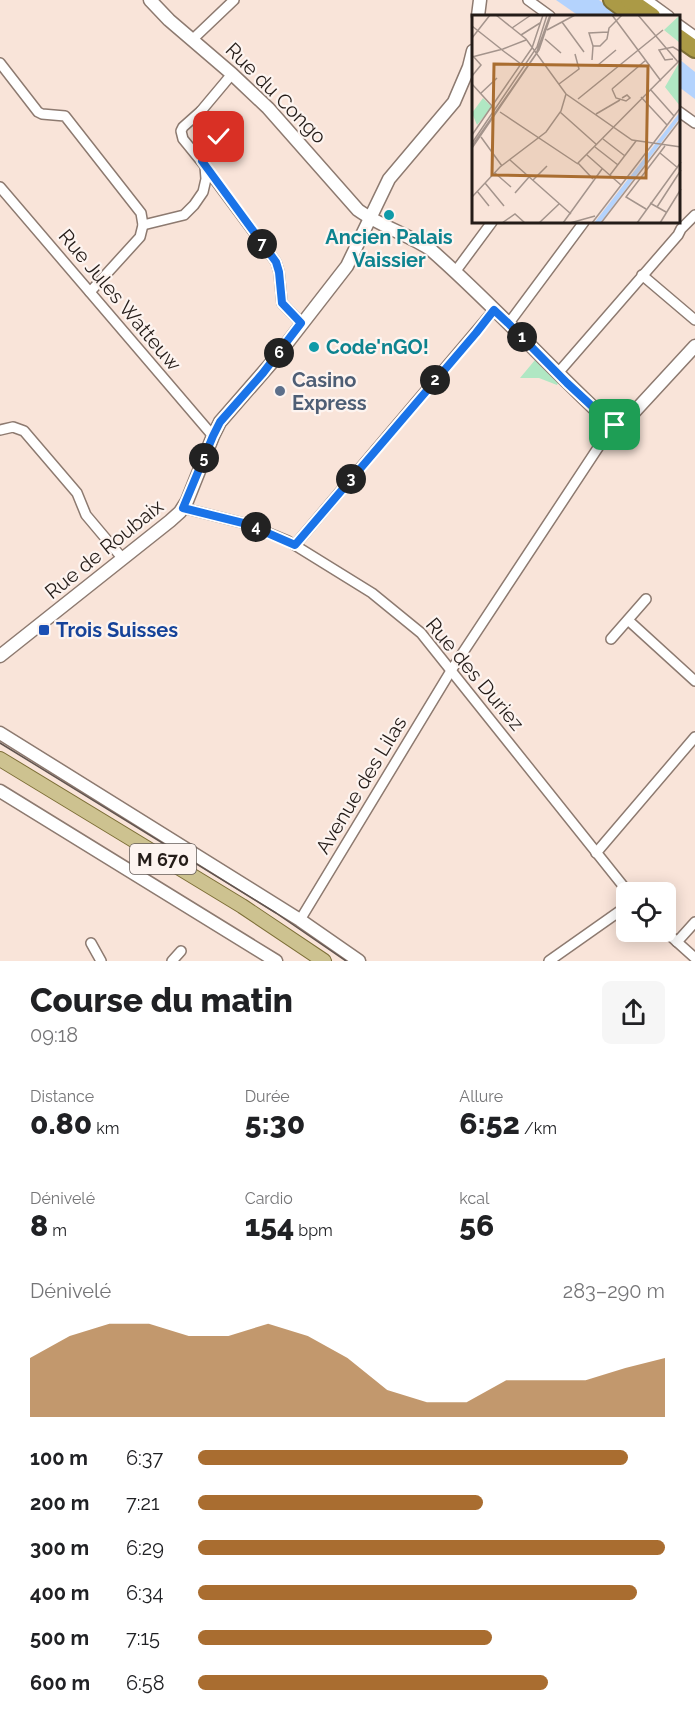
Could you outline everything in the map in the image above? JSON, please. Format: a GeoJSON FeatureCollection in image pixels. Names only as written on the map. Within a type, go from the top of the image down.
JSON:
{"type":"FeatureCollection","features":[{"type":"Feature","properties":{"kind":"highway"},"geometry":{"type":"LineString","coordinates":[[612,0],[633,15]]}},
{"type":"Feature","properties":{"kind":"highway"},"geometry":{"type":"LineString","coordinates":[[629,0],[651,15]]}},
{"type":"Feature","properties":{"kind":"highway"},"geometry":{"type":"LineString","coordinates":[[680,38],[695,49]]}},
{"type":"Feature","properties":{"kind":"highway"},"geometry":{"type":"LineString","coordinates":[[680,51],[695,62]]}},
{"type":"Feature","properties":{"kind":"main road","name":"M 670"},"geometry":{"type":"LineString","coordinates":[[0,759],[242,906],[324,961]]}},
{"type":"Feature","properties":{"kind":"main road","name":"M 670"},"geometry":{"type":"LineString","coordinates":[[0,768],[244,918],[309,961]]}},
{"type":"Feature","properties":{"kind":"street","name":"Rue du Congo"},"geometry":{"type":"LineString","coordinates":[[150,0],[169,20],[232,74],[291,132],[354,205],[370,218],[430,249],[613,425]]}},
{"type":"Feature","properties":{"kind":"street"},"geometry":{"type":"LineString","coordinates":[[192,40],[234,0]]}},
{"type":"Feature","properties":{"kind":"street"},"geometry":{"type":"LineString","coordinates":[[478,15],[480,0]]}},
{"type":"Feature","properties":{"kind":"street"},"geometry":{"type":"LineString","coordinates":[[528,0],[549,15]]}},
{"type":"Feature","properties":{"kind":"street"},"geometry":{"type":"LineString","coordinates":[[646,0],[668,15]]}},
{"type":"Feature","properties":{"kind":"street"},"geometry":{"type":"LineString","coordinates":[[680,25],[695,36]]}},
{"type":"Feature","properties":{"kind":"street"},"geometry":{"type":"LineString","coordinates":[[0,63],[38,112],[65,116],[139,209],[143,225],[136,242],[90,292]]}},
{"type":"Feature","properties":{"kind":"street","name":"Rue de Roubaix"},"geometry":{"type":"LineString","coordinates":[[0,656],[174,518],[183,508],[213,436],[223,418],[263,373],[347,266],[389,179],[454,102],[471,69]]}},
{"type":"Feature","properties":{"kind":"street"},"geometry":{"type":"LineString","coordinates":[[232,74],[201,111],[183,127],[183,138],[276,262],[282,303],[301,323]]}},
{"type":"Feature","properties":{"kind":"street"},"geometry":{"type":"LineString","coordinates":[[143,225],[177,217],[189,211],[200,198],[206,179],[203,163],[219,137],[218,130],[201,111]]}},
{"type":"Feature","properties":{"kind":"street"},"geometry":{"type":"LineString","coordinates":[[680,112],[695,123]]}},
{"type":"Feature","properties":{"kind":"street","name":"Rue Jules Watteuw"},"geometry":{"type":"LineString","coordinates":[[0,187],[213,436]]}},
{"type":"Feature","properties":{"kind":"street"},"geometry":{"type":"LineString","coordinates":[[558,373],[678,235],[678,226],[695,215]]}},
{"type":"Feature","properties":{"kind":"street"},"geometry":{"type":"LineString","coordinates":[[455,273],[491,224]]}},
{"type":"Feature","properties":{"kind":"street"},"geometry":{"type":"LineString","coordinates":[[508,323],[582,224]]}},
{"type":"Feature","properties":{"kind":"street"},"geometry":{"type":"LineString","coordinates":[[642,275],[695,320]]}},
{"type":"Feature","properties":{"kind":"street"},"geometry":{"type":"LineString","coordinates":[[295,545],[494,310]]}},
{"type":"Feature","properties":{"kind":"street"},"geometry":{"type":"LineString","coordinates":[[613,425],[627,420],[695,346]]}},
{"type":"Feature","properties":{"kind":"street","name":"Avenue des Lilas"},"geometry":{"type":"LineString","coordinates":[[300,920],[452,669],[613,425]]}},
{"type":"Feature","properties":{"kind":"street"},"geometry":{"type":"LineString","coordinates":[[0,430],[13,427],[24,431],[77,494],[86,515],[123,559]]}},
{"type":"Feature","properties":{"kind":"street","name":"Rue des Duriez"},"geometry":{"type":"LineString","coordinates":[[183,508],[247,524],[295,545],[387,604],[425,636],[620,882]]}},
{"type":"Feature","properties":{"kind":"street"},"geometry":{"type":"LineString","coordinates":[[611,639],[646,599]]}},
{"type":"Feature","properties":{"kind":"street"},"geometry":{"type":"LineString","coordinates":[[628,620],[695,681]]}},
{"type":"Feature","properties":{"kind":"street"},"geometry":{"type":"LineString","coordinates":[[0,733],[300,920],[359,961]]}},
{"type":"Feature","properties":{"kind":"street"},"geometry":{"type":"LineString","coordinates":[[596,854],[695,737]]}},
{"type":"Feature","properties":{"kind":"street"},"geometry":{"type":"LineString","coordinates":[[1,792],[272,960]]}},
{"type":"Feature","properties":{"kind":"street"},"geometry":{"type":"LineString","coordinates":[[549,961],[616,914]]}},
{"type":"Feature","properties":{"kind":"street"},"geometry":{"type":"LineString","coordinates":[[695,922],[677,942],[695,958]]}},
{"type":"Feature","properties":{"kind":"street"},"geometry":{"type":"LineString","coordinates":[[91,943],[101,961]]}},
{"type":"Feature","properties":{"kind":"street"},"geometry":{"type":"LineString","coordinates":[[172,961],[181,951]]}},
{"type":"Feature","properties":{"kind":"green space"},"geometry":{"type":"Polygon","coordinates":[[[535,360],[558,383],[557,385],[539,378],[520,378],[535,360]]]}},
{"type":"Feature","properties":{"kind":"water"},"geometry":{"type":"Polygon","coordinates":[[[556,0],[599,0],[620,15],[578,15],[556,0]]]}},
{"type":"Feature","properties":{"kind":"water"},"geometry":{"type":"Polygon","coordinates":[[[680,60],[695,72],[695,99],[680,88],[680,60]]]}},
{"type":"Feature","properties":{"kind":"tram line"},"geometry":{"type":"LineString","coordinates":[[0,743],[276,913],[346,961]]}},
{"type":"Feature","properties":{"kind":"place","name":"Ancien Palais Vaissier"},"geometry":{"type":"Point","coordinates":[389,215]}},
{"type":"Feature","properties":{"kind":"place","name":"Code'nGO!"},"geometry":{"type":"Point","coordinates":[314,347]}},
{"type":"Feature","properties":{"kind":"place","name":"Casino Express"},"geometry":{"type":"Point","coordinates":[280,391]}},
{"type":"Feature","properties":{"kind":"place","name":"Trois Suisses"},"geometry":{"type":"Point","coordinates":[44,630]}},
{"type":"Feature","properties":{"kind":"route"},"geometry":{"type":"LineString","coordinates":[[219,137],[202,161],[276,262],[282,303],[301,323],[283,349],[220,422],[183,508],[247,524],[295,545],[494,310],[567,383],[611,424],[615,425]]}}]}
